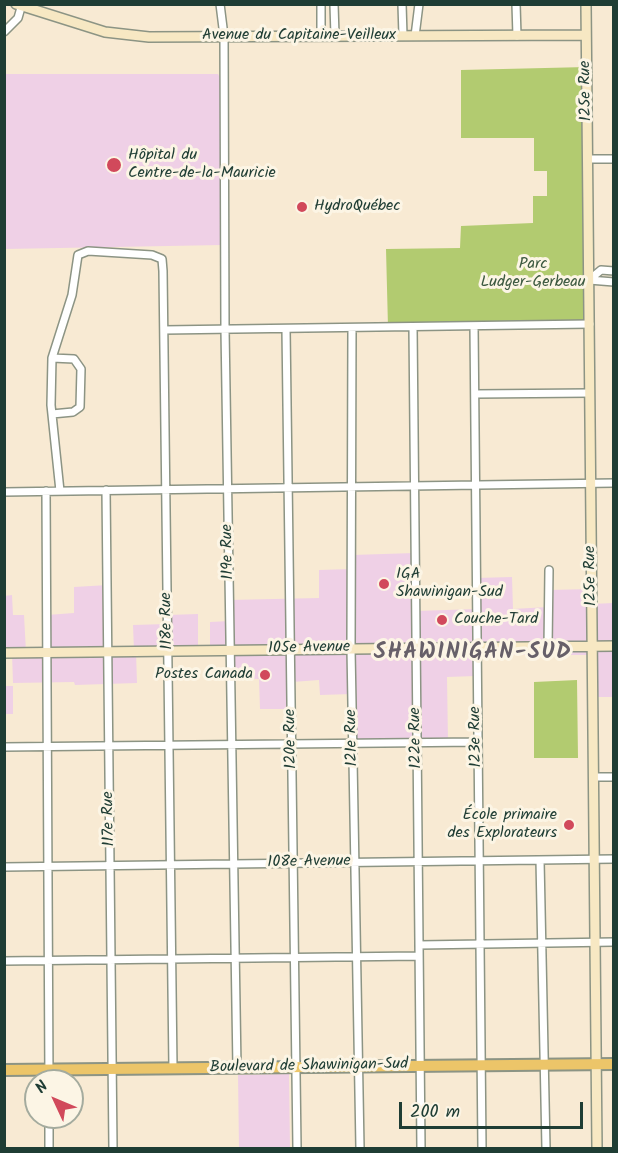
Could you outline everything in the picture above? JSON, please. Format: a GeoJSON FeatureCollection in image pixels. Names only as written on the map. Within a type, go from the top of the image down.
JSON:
{"type":"FeatureCollection","features":[{"type":"Feature","properties":{"kind":"main road","name":"Boulevard de Shawinigan-Sud"},"geometry":{"type":"LineString","coordinates":[[84,1069],[614,1064]]}},
{"type":"Feature","properties":{"kind":"main road","name":"Boulevard de Shawinigan-Sud"},"geometry":{"type":"LineString","coordinates":[[4,1070],[24,1070]]}},
{"type":"Feature","properties":{"kind":"street","name":"119e Rue"},"geometry":{"type":"LineString","coordinates":[[220,4],[224,36],[225,330],[237,1068]]}},
{"type":"Feature","properties":{"kind":"street"},"geometry":{"type":"LineString","coordinates":[[321,4],[321,36]]}},
{"type":"Feature","properties":{"kind":"street"},"geometry":{"type":"LineString","coordinates":[[334,4],[334,36]]}},
{"type":"Feature","properties":{"kind":"street"},"geometry":{"type":"LineString","coordinates":[[402,4],[403,36]]}},
{"type":"Feature","properties":{"kind":"street"},"geometry":{"type":"LineString","coordinates":[[415,36],[419,4]]}},
{"type":"Feature","properties":{"kind":"street"},"geometry":{"type":"LineString","coordinates":[[516,4],[517,36]]}},
{"type":"Feature","properties":{"kind":"street","name":"125e Rue"},"geometry":{"type":"LineString","coordinates":[[586,4],[597,1149]]}},
{"type":"Feature","properties":{"kind":"street","name":"Avenue du Capitaine-Veilleux"},"geometry":{"type":"LineString","coordinates":[[20,5],[105,32],[149,38],[586,35]]}},
{"type":"Feature","properties":{"kind":"street"},"geometry":{"type":"LineString","coordinates":[[4,32],[18,18],[20,5]]}},
{"type":"Feature","properties":{"kind":"street"},"geometry":{"type":"LineString","coordinates":[[587,159],[614,159]]}},
{"type":"Feature","properties":{"kind":"street","name":"118e Rue"},"geometry":{"type":"LineString","coordinates":[[52,358],[72,295],[78,255],[88,251],[152,255],[162,259],[174,1068]]}},
{"type":"Feature","properties":{"kind":"street"},"geometry":{"type":"LineString","coordinates":[[589,280],[601,270],[614,272]]}},
{"type":"Feature","properties":{"kind":"street"},"geometry":{"type":"LineString","coordinates":[[589,280],[614,282]]}},
{"type":"Feature","properties":{"kind":"street"},"geometry":{"type":"LineString","coordinates":[[164,330],[590,324]]}},
{"type":"Feature","properties":{"kind":"street","name":"123e Rue"},"geometry":{"type":"LineString","coordinates":[[474,326],[482,1149]]}},
{"type":"Feature","properties":{"kind":"street","name":"122e Rue"},"geometry":{"type":"LineString","coordinates":[[413,327],[421,1149]]}},
{"type":"Feature","properties":{"kind":"street","name":"121e Rue"},"geometry":{"type":"LineString","coordinates":[[352,328],[351,649],[360,1149]]}},
{"type":"Feature","properties":{"kind":"street","name":"120e Rue"},"geometry":{"type":"LineString","coordinates":[[286,329],[297,1149]]}},
{"type":"Feature","properties":{"kind":"street"},"geometry":{"type":"LineString","coordinates":[[52,414],[73,412],[80,407],[81,369],[74,359],[52,358],[52,414],[60,491]]}},
{"type":"Feature","properties":{"kind":"street"},"geometry":{"type":"LineString","coordinates":[[475,394],[590,393]]}},
{"type":"Feature","properties":{"kind":"street"},"geometry":{"type":"LineString","coordinates":[[4,492],[614,483]]}},
{"type":"Feature","properties":{"kind":"street","name":"117e Rue"},"geometry":{"type":"LineString","coordinates":[[106,490],[113,1149]]}},
{"type":"Feature","properties":{"kind":"street"},"geometry":{"type":"LineString","coordinates":[[46,491],[49,1069]]}},
{"type":"Feature","properties":{"kind":"street"},"geometry":{"type":"LineString","coordinates":[[548,647],[549,570]]}},
{"type":"Feature","properties":{"kind":"street","name":"105e Avenue"},"geometry":{"type":"LineString","coordinates":[[4,652],[614,646]]}},
{"type":"Feature","properties":{"kind":"street"},"geometry":{"type":"LineString","coordinates":[[4,747],[477,742]]}},
{"type":"Feature","properties":{"kind":"street"},"geometry":{"type":"LineString","coordinates":[[594,777],[614,777]]}},
{"type":"Feature","properties":{"kind":"street","name":"108e Avenue"},"geometry":{"type":"LineString","coordinates":[[4,867],[614,859]]}},
{"type":"Feature","properties":{"kind":"street"},"geometry":{"type":"LineString","coordinates":[[540,860],[546,1149]]}},
{"type":"Feature","properties":{"kind":"street"},"geometry":{"type":"LineString","coordinates":[[419,945],[614,942]]}},
{"type":"Feature","properties":{"kind":"street"},"geometry":{"type":"LineString","coordinates":[[4,961],[419,956]]}},
{"type":"Feature","properties":{"kind":"street"},"geometry":{"type":"LineString","coordinates":[[49,1129],[50,1149]]}},
{"type":"Feature","properties":{"kind":"shaded area","name":"Hôpital du Centre-de-la-Mauricie"},"geometry":{"type":"Polygon","coordinates":[[[4,74],[218,74],[224,85],[222,245],[5,249],[4,74]]]}},
{"type":"Feature","properties":{"kind":"shaded area"},"geometry":{"type":"Polygon","coordinates":[[[415,553],[416,611],[477,609],[476,578],[512,577],[513,609],[548,607],[549,590],[592,589],[592,604],[613,603],[613,697],[593,697],[590,655],[480,655],[476,676],[447,677],[448,742],[353,743],[352,694],[320,695],[319,680],[292,682],[292,709],[260,709],[259,679],[231,678],[230,651],[136,652],[137,683],[75,685],[74,682],[13,683],[12,653],[5,653],[4,596],[12,595],[13,615],[24,615],[26,652],[47,652],[47,615],[74,613],[74,587],[108,585],[108,651],[134,651],[133,625],[167,624],[168,615],[198,614],[198,647],[210,647],[210,622],[230,621],[229,600],[319,598],[319,570],[351,569],[352,555],[415,553]]]}},
{"type":"Feature","properties":{"kind":"shaded area"},"geometry":{"type":"Polygon","coordinates":[[[5,686],[13,686],[13,714],[5,714],[5,686]]]}},
{"type":"Feature","properties":{"kind":"shaded area"},"geometry":{"type":"Polygon","coordinates":[[[289,1074],[290,1148],[239,1148],[238,1075],[289,1074]]]}},
{"type":"Feature","properties":{"kind":"green space","name":"Parc Ludger-Gerbeau"},"geometry":{"type":"Polygon","coordinates":[[[587,67],[590,324],[388,327],[386,249],[460,248],[461,226],[533,223],[533,196],[547,196],[547,171],[534,171],[534,138],[461,138],[461,70],[587,67]]]}},
{"type":"Feature","properties":{"kind":"green space"},"geometry":{"type":"Polygon","coordinates":[[[577,680],[578,758],[534,758],[534,682],[577,680]]]}},
{"type":"Feature","properties":{"kind":"place","name":"Hôpital du Centre-de-la-Mauricie"},"geometry":{"type":"Point","coordinates":[114,165]}},
{"type":"Feature","properties":{"kind":"place","name":"HydroQuébec"},"geometry":{"type":"Point","coordinates":[302,207]}},
{"type":"Feature","properties":{"kind":"place","name":"IGA Shawinigan-Sud"},"geometry":{"type":"Point","coordinates":[384,584]}},
{"type":"Feature","properties":{"kind":"place","name":"Couche-Tard"},"geometry":{"type":"Point","coordinates":[442,620]}},
{"type":"Feature","properties":{"kind":"place","name":"Postes Canada"},"geometry":{"type":"Point","coordinates":[265,675]}},
{"type":"Feature","properties":{"kind":"place","name":"École primaire des Explorateurs"},"geometry":{"type":"Point","coordinates":[569,825]}},
{"type":"Feature","properties":{"kind":"district","name":"SHAWINIGAN-SUD"},"geometry":{"type":"Point","coordinates":[473,654]}}]}
